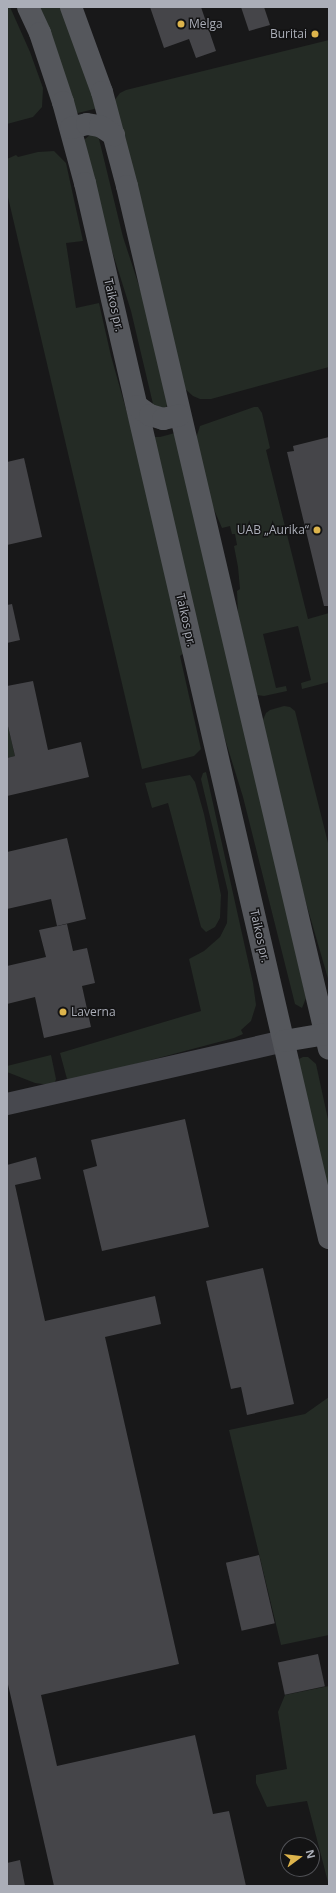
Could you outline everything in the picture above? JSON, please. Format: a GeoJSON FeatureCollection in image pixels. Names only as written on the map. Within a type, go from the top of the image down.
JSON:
{"type":"FeatureCollection","features":[{"type":"Feature","properties":{"kind":"main road","name":"Taikos pr."},"geometry":{"type":"LineString","coordinates":[[28,7],[42,40],[71,128],[137,406],[329,1238]]}},
{"type":"Feature","properties":{"kind":"main road"},"geometry":{"type":"LineString","coordinates":[[71,7],[93,63],[114,135],[328,1039],[284,1041]]}},
{"type":"Feature","properties":{"kind":"main road"},"geometry":{"type":"LineString","coordinates":[[71,128],[87,124],[100,126],[114,135]]}},
{"type":"Feature","properties":{"kind":"main road"},"geometry":{"type":"LineString","coordinates":[[137,406],[150,415],[163,419],[180,415]]}},
{"type":"Feature","properties":{"kind":"street"},"geometry":{"type":"LineString","coordinates":[[7,1104],[284,1041]]}},
{"type":"Feature","properties":{"kind":"shaded area"},"geometry":{"type":"Polygon","coordinates":[[[7,7],[10,7],[30,52],[43,88],[42,107],[33,117],[7,124],[7,7]]]}},
{"type":"Feature","properties":{"kind":"shaded area"},"geometry":{"type":"Polygon","coordinates":[[[37,7],[61,7],[98,108],[78,113],[76,112],[37,7]]]}},
{"type":"Feature","properties":{"kind":"shaded area"},"geometry":{"type":"Polygon","coordinates":[[[329,40],[329,367],[211,399],[200,399],[193,396],[183,387],[114,101],[120,93],[126,90],[329,40]]]}},
{"type":"Feature","properties":{"kind":"shaded area"},"geometry":{"type":"Polygon","coordinates":[[[91,134],[95,135],[99,139],[123,237],[146,307],[168,401],[166,408],[161,410],[153,404],[131,311],[107,235],[84,140],[91,134]]]}},
{"type":"Feature","properties":{"kind":"shaded area"},"geometry":{"type":"Polygon","coordinates":[[[54,151],[66,163],[83,241],[66,243],[76,308],[99,303],[111,356],[136,445],[185,652],[180,656],[201,749],[194,756],[142,769],[7,193],[7,159],[16,155],[18,157],[38,152],[54,151]]]}},
{"type":"Feature","properties":{"kind":"shaded area"},"geometry":{"type":"Polygon","coordinates":[[[254,407],[258,407],[262,413],[270,448],[266,450],[308,619],[329,613],[329,682],[302,689],[301,683],[311,680],[298,626],[263,634],[276,688],[286,686],[287,691],[264,696],[257,695],[238,614],[237,591],[240,589],[234,546],[237,545],[235,534],[232,534],[230,526],[222,528],[209,498],[195,441],[200,426],[254,407]]]}},
{"type":"Feature","properties":{"kind":"shaded area"},"geometry":{"type":"Polygon","coordinates":[[[175,433],[245,728],[306,998],[302,1008],[295,1004],[243,797],[220,723],[153,437],[160,437],[175,433]]]}},
{"type":"Feature","properties":{"kind":"shaded area"},"geometry":{"type":"Polygon","coordinates":[[[284,706],[290,707],[295,711],[329,847],[329,982],[293,858],[261,724],[266,713],[270,710],[284,706]]]}},
{"type":"Feature","properties":{"kind":"shaded area"},"geometry":{"type":"Polygon","coordinates":[[[7,722],[15,756],[7,758],[7,722]]]}},
{"type":"Feature","properties":{"kind":"shaded area"},"geometry":{"type":"Polygon","coordinates":[[[206,772],[253,983],[256,1005],[251,1021],[241,1030],[243,1034],[234,1038],[75,1080],[67,1079],[60,1053],[201,1011],[189,959],[204,951],[220,937],[227,923],[228,892],[201,779],[203,773],[206,772]]]}},
{"type":"Feature","properties":{"kind":"shaded area"},"geometry":{"type":"Polygon","coordinates":[[[190,775],[195,782],[204,814],[221,895],[220,918],[215,927],[206,932],[201,927],[168,803],[152,808],[145,783],[190,775]]]}},
{"type":"Feature","properties":{"kind":"shaded area"},"geometry":{"type":"Polygon","coordinates":[[[51,1055],[56,1079],[55,1082],[50,1085],[35,1083],[7,1072],[7,1066],[51,1055]]]}},
{"type":"Feature","properties":{"kind":"shaded area"},"geometry":{"type":"Polygon","coordinates":[[[308,1057],[316,1064],[329,1124],[329,1199],[298,1064],[299,1059],[308,1057]]]}},
{"type":"Feature","properties":{"kind":"shaded area"},"geometry":{"type":"Polygon","coordinates":[[[329,1397],[329,1635],[281,1645],[229,1430],[305,1414],[329,1397]]]}},
{"type":"Feature","properties":{"kind":"shaded area"},"geometry":{"type":"Polygon","coordinates":[[[329,1686],[329,1886],[320,1851],[320,1837],[316,1837],[307,1801],[267,1807],[256,1783],[256,1775],[287,1769],[278,1712],[285,1695],[329,1686]]]}},
{"type":"Feature","properties":{"kind":"building","name":"Melga"},"geometry":{"type":"Polygon","coordinates":[[[150,7],[201,7],[216,51],[196,58],[189,39],[164,48],[150,7]]]}},
{"type":"Feature","properties":{"kind":"building","name":"Melga"},"geometry":{"type":"Polygon","coordinates":[[[241,7],[264,7],[270,25],[249,31],[241,7]]]}},
{"type":"Feature","properties":{"kind":"building","name":"UAB „Aurika“"},"geometry":{"type":"Polygon","coordinates":[[[329,437],[329,606],[324,606],[287,452],[294,451],[293,446],[329,437]]]}},
{"type":"Feature","properties":{"kind":"building"},"geometry":{"type":"Polygon","coordinates":[[[24,458],[42,537],[7,545],[7,462],[24,458]]]}},
{"type":"Feature","properties":{"kind":"building"},"geometry":{"type":"Polygon","coordinates":[[[12,604],[20,640],[7,643],[7,605],[12,604]]]}},
{"type":"Feature","properties":{"kind":"building"},"geometry":{"type":"Polygon","coordinates":[[[33,681],[48,750],[81,742],[89,777],[7,796],[7,758],[15,756],[7,722],[7,686],[33,681]]]}},
{"type":"Feature","properties":{"kind":"building"},"geometry":{"type":"Polygon","coordinates":[[[67,838],[86,919],[57,926],[51,899],[7,909],[7,852],[67,838]]]}},
{"type":"Feature","properties":{"kind":"building"},"geometry":{"type":"Polygon","coordinates":[[[67,924],[73,951],[87,948],[95,983],[82,986],[91,1027],[44,1038],[35,997],[7,1004],[7,966],[46,957],[39,930],[67,924]]]}},
{"type":"Feature","properties":{"kind":"building"},"geometry":{"type":"Polygon","coordinates":[[[185,1119],[209,1227],[102,1251],[83,1170],[97,1166],[91,1140],[185,1119]]]}},
{"type":"Feature","properties":{"kind":"building"},"geometry":{"type":"Polygon","coordinates":[[[36,1157],[41,1179],[15,1185],[45,1321],[155,1296],[161,1324],[105,1337],[179,1664],[41,1695],[57,1766],[195,1735],[213,1814],[229,1811],[246,1886],[54,1886],[7,1680],[7,1165],[36,1157]]]}},
{"type":"Feature","properties":{"kind":"building"},"geometry":{"type":"Polygon","coordinates":[[[263,1268],[294,1404],[247,1415],[241,1387],[231,1389],[206,1281],[263,1268]]]}},
{"type":"Feature","properties":{"kind":"building"},"geometry":{"type":"Polygon","coordinates":[[[259,1555],[275,1623],[242,1631],[226,1563],[259,1555]]]}},
{"type":"Feature","properties":{"kind":"building"},"geometry":{"type":"Polygon","coordinates":[[[318,1654],[325,1686],[285,1695],[278,1663],[318,1654]]]}},
{"type":"Feature","properties":{"kind":"building"},"geometry":{"type":"Polygon","coordinates":[[[20,1860],[25,1886],[7,1886],[7,1863],[20,1860]]]}},
{"type":"Feature","properties":{"kind":"place","name":"Melga"},"geometry":{"type":"Point","coordinates":[181,24]}},
{"type":"Feature","properties":{"kind":"place","name":"Buritai"},"geometry":{"type":"Point","coordinates":[315,34]}},
{"type":"Feature","properties":{"kind":"place","name":"UAB „Aurika“"},"geometry":{"type":"Point","coordinates":[317,530]}},
{"type":"Feature","properties":{"kind":"place","name":"Laverna"},"geometry":{"type":"Point","coordinates":[63,1012]}}]}
